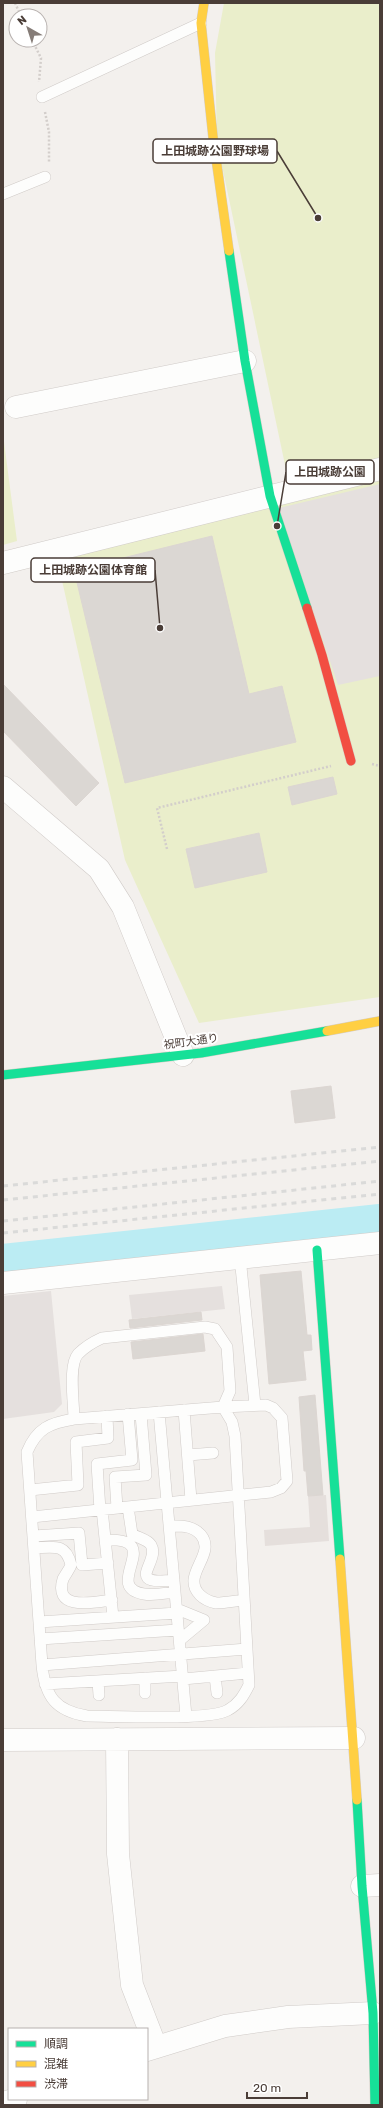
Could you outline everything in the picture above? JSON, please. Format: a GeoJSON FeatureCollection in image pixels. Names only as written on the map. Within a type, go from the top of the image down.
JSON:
{"type":"FeatureCollection","features":[{"type":"Feature","properties":{"kind":"street"},"geometry":{"type":"LineString","coordinates":[[204,3],[201,23],[213,137],[245,361],[270,496],[322,655],[352,761]]}},
{"type":"Feature","properties":{"kind":"street"},"geometry":{"type":"LineString","coordinates":[[16,407],[245,361]]}},
{"type":"Feature","properties":{"kind":"street"},"geometry":{"type":"LineString","coordinates":[[3,563],[380,469]]}},
{"type":"Feature","properties":{"kind":"street"},"geometry":{"type":"LineString","coordinates":[[3,788],[99,869],[123,907],[183,1055]]}},
{"type":"Feature","properties":{"kind":"street","name":"祝町大通り"},"geometry":{"type":"LineString","coordinates":[[3,1075],[183,1055],[380,1021]]}},
{"type":"Feature","properties":{"kind":"street"},"geometry":{"type":"LineString","coordinates":[[3,1283],[380,1243]]}},
{"type":"Feature","properties":{"kind":"street"},"geometry":{"type":"LineString","coordinates":[[317,1250],[354,1738],[371,1886],[373,2013],[376,2047],[375,2105]]}},
{"type":"Feature","properties":{"kind":"street"},"geometry":{"type":"LineString","coordinates":[[3,1740],[354,1738]]}},
{"type":"Feature","properties":{"kind":"street"},"geometry":{"type":"LineString","coordinates":[[117,1739],[118,1854],[132,1985],[146,2028]]}},
{"type":"Feature","properties":{"kind":"street"},"geometry":{"type":"LineString","coordinates":[[148,2035],[152,2048],[225,2026],[288,2017],[373,2013]]}},
{"type":"Feature","properties":{"kind":"street"},"geometry":{"type":"LineString","coordinates":[[3,2103],[13,2100]]}},
{"type":"Feature","properties":{"kind":"lane"},"geometry":{"type":"LineString","coordinates":[[42,97],[201,23]]}},
{"type":"Feature","properties":{"kind":"lane"},"geometry":{"type":"LineString","coordinates":[[3,194],[45,177]]}},
{"type":"Feature","properties":{"kind":"lane"},"geometry":{"type":"LineString","coordinates":[[240,1257],[255,1405]]}},
{"type":"Feature","properties":{"kind":"lane"},"geometry":{"type":"LineString","coordinates":[[74,1419],[73,1369],[77,1355],[88,1345],[102,1338],[205,1327],[214,1329],[227,1347],[230,1391],[223,1407]]}},
{"type":"Feature","properties":{"kind":"lane"},"geometry":{"type":"LineString","coordinates":[[32,1517],[239,1496],[271,1492],[281,1488],[287,1481],[282,1418],[272,1408],[266,1405],[255,1405],[223,1407],[184,1410],[141,1414],[128,1414],[62,1421],[41,1430],[32,1440],[28,1452],[30,1490],[42,1665],[45,1684],[53,1701],[62,1710],[71,1714],[87,1716],[186,1716],[208,1715],[227,1711],[241,1700],[249,1685],[239,1496],[235,1436],[232,1422],[223,1407]]}},
{"type":"Feature","properties":{"kind":"lane"},"geometry":{"type":"LineString","coordinates":[[184,1410],[191,1500]]}},
{"type":"Feature","properties":{"kind":"lane"},"geometry":{"type":"LineString","coordinates":[[159,1412],[186,1716]]}},
{"type":"Feature","properties":{"kind":"lane"},"geometry":{"type":"LineString","coordinates":[[113,1617],[97,1464],[132,1460],[128,1414]]}},
{"type":"Feature","properties":{"kind":"lane"},"geometry":{"type":"LineString","coordinates":[[141,1414],[146,1475],[115,1478],[132,1534],[147,1540],[153,1550],[153,1555],[147,1567],[149,1578],[154,1582],[175,1586]]}},
{"type":"Feature","properties":{"kind":"lane"},"geometry":{"type":"LineString","coordinates":[[30,1490],[78,1485],[76,1442],[108,1438],[107,1416]]}},
{"type":"Feature","properties":{"kind":"lane"},"geometry":{"type":"LineString","coordinates":[[188,1455],[213,1453]]}},
{"type":"Feature","properties":{"kind":"lane"},"geometry":{"type":"LineString","coordinates":[[170,1526],[185,1526],[194,1529],[202,1537],[206,1546],[204,1557],[194,1576],[194,1585],[199,1594],[206,1600],[216,1603],[244,1600]]}},
{"type":"Feature","properties":{"kind":"lane"},"geometry":{"type":"LineString","coordinates":[[34,1536],[79,1534],[82,1565],[108,1563]]}},
{"type":"Feature","properties":{"kind":"lane"},"geometry":{"type":"LineString","coordinates":[[105,1540],[122,1539],[128,1542],[132,1548],[134,1561],[127,1573],[130,1587],[137,1592],[146,1594],[175,1586]]}},
{"type":"Feature","properties":{"kind":"lane"},"geometry":{"type":"LineString","coordinates":[[34,1548],[57,1547],[65,1551],[69,1557],[71,1566],[64,1579],[63,1591],[66,1597],[72,1602],[79,1605],[112,1600]]}},
{"type":"Feature","properties":{"kind":"lane"},"geometry":{"type":"LineString","coordinates":[[39,1622],[177,1611],[204,1620],[179,1635],[40,1639]]}},
{"type":"Feature","properties":{"kind":"lane"},"geometry":{"type":"LineString","coordinates":[[42,1665],[247,1649]]}},
{"type":"Feature","properties":{"kind":"lane"},"geometry":{"type":"LineString","coordinates":[[45,1684],[144,1678],[215,1676],[248,1673]]}},
{"type":"Feature","properties":{"kind":"lane"},"geometry":{"type":"LineString","coordinates":[[215,1676],[216,1693]]}},
{"type":"Feature","properties":{"kind":"lane"},"geometry":{"type":"LineString","coordinates":[[144,1678],[145,1693]]}},
{"type":"Feature","properties":{"kind":"lane"},"geometry":{"type":"LineString","coordinates":[[98,1681],[99,1695]]}},
{"type":"Feature","properties":{"kind":"path"},"geometry":{"type":"LineString","coordinates":[[36,48],[40,58],[39,84],[49,132],[49,171],[45,177]]}},
{"type":"Feature","properties":{"kind":"path"},"geometry":{"type":"LineString","coordinates":[[167,849],[157,808],[352,761]]}},
{"type":"Feature","properties":{"kind":"shaded area"},"geometry":{"type":"Polygon","coordinates":[[[380,484],[380,676],[338,685],[279,508],[380,484]]]}},
{"type":"Feature","properties":{"kind":"shaded area"},"geometry":{"type":"Polygon","coordinates":[[[222,1286],[225,1309],[132,1319],[129,1295],[222,1286]]]}},
{"type":"Feature","properties":{"kind":"shaded area"},"geometry":{"type":"Polygon","coordinates":[[[51,1291],[62,1404],[54,1412],[3,1419],[3,1296],[51,1291]]]}},
{"type":"Feature","properties":{"kind":"shaded area"},"geometry":{"type":"Polygon","coordinates":[[[326,1495],[329,1541],[265,1546],[264,1530],[310,1527],[308,1496],[326,1495]]]}},
{"type":"Feature","properties":{"kind":"green space"},"geometry":{"type":"Polygon","coordinates":[[[224,3],[380,3],[380,997],[199,1023],[125,860],[56,554],[292,498],[217,142],[215,53],[224,3]]]}},
{"type":"Feature","properties":{"kind":"green space"},"geometry":{"type":"Polygon","coordinates":[[[3,434],[17,541],[3,545],[3,434]]]}},
{"type":"Feature","properties":{"kind":"building"},"geometry":{"type":"Polygon","coordinates":[[[212,536],[249,694],[282,686],[296,742],[125,783],[74,570],[212,536]]]}},
{"type":"Feature","properties":{"kind":"building"},"geometry":{"type":"Polygon","coordinates":[[[3,684],[99,783],[76,806],[3,731],[3,684]]]}},
{"type":"Feature","properties":{"kind":"building"},"geometry":{"type":"Polygon","coordinates":[[[333,777],[337,794],[292,805],[288,787],[333,777]]]}},
{"type":"Feature","properties":{"kind":"building"},"geometry":{"type":"Polygon","coordinates":[[[259,833],[267,872],[195,888],[186,849],[259,833]]]}},
{"type":"Feature","properties":{"kind":"building"},"geometry":{"type":"Polygon","coordinates":[[[331,1086],[335,1118],[295,1123],[291,1091],[331,1086]]]}},
{"type":"Feature","properties":{"kind":"building"},"geometry":{"type":"Polygon","coordinates":[[[301,1271],[307,1335],[311,1335],[312,1350],[303,1351],[306,1380],[269,1384],[260,1275],[301,1271]]]}},
{"type":"Feature","properties":{"kind":"building"},"geometry":{"type":"Polygon","coordinates":[[[201,1312],[202,1320],[130,1328],[129,1320],[201,1312]]]}},
{"type":"Feature","properties":{"kind":"building"},"geometry":{"type":"Polygon","coordinates":[[[203,1334],[205,1351],[133,1359],[131,1342],[203,1334]]]}},
{"type":"Feature","properties":{"kind":"building"},"geometry":{"type":"Polygon","coordinates":[[[315,1395],[323,1495],[308,1496],[306,1471],[304,1471],[299,1397],[315,1395]]]}},
{"type":"Feature","properties":{"kind":"waterway"},"geometry":{"type":"LineString","coordinates":[[3,1262],[380,1222]]}},
{"type":"Feature","properties":{"kind":"railway"},"geometry":{"type":"LineString","coordinates":[[3,1186],[380,1147]]}},
{"type":"Feature","properties":{"kind":"railway"},"geometry":{"type":"LineString","coordinates":[[3,1200],[380,1161]]}},
{"type":"Feature","properties":{"kind":"railway"},"geometry":{"type":"LineString","coordinates":[[3,1221],[380,1181]]}},
{"type":"Feature","properties":{"kind":"railway"},"geometry":{"type":"LineString","coordinates":[[3,1233],[380,1194]]}},
{"type":"Feature","properties":{"kind":"traffic: fast"},"geometry":{"type":"LineString","coordinates":[[229,251],[245,361],[270,496],[307,608]]}},
{"type":"Feature","properties":{"kind":"traffic: fast"},"geometry":{"type":"LineString","coordinates":[[3,1075],[201,1053],[327,1031]]}},
{"type":"Feature","properties":{"kind":"traffic: fast"},"geometry":{"type":"LineString","coordinates":[[317,1250],[340,1559]]}},
{"type":"Feature","properties":{"kind":"traffic: fast"},"geometry":{"type":"LineString","coordinates":[[357,1800],[362,1886],[373,2013],[375,2105]]}},
{"type":"Feature","properties":{"kind":"traffic: slow"},"geometry":{"type":"LineString","coordinates":[[204,3],[201,23],[213,137],[229,251]]}},
{"type":"Feature","properties":{"kind":"traffic: slow"},"geometry":{"type":"LineString","coordinates":[[327,1031],[380,1021]]}},
{"type":"Feature","properties":{"kind":"traffic: slow"},"geometry":{"type":"LineString","coordinates":[[340,1559],[357,1800]]}},
{"type":"Feature","properties":{"kind":"traffic: jam"},"geometry":{"type":"LineString","coordinates":[[307,608],[322,655],[351,761]]}},
{"type":"Feature","properties":{"kind":"place","name":"上田城跡公園野球場"},"geometry":{"type":"Point","coordinates":[318,218]}},
{"type":"Feature","properties":{"kind":"place","name":"上田城跡公園"},"geometry":{"type":"Point","coordinates":[277,526]}},
{"type":"Feature","properties":{"kind":"place","name":"上田城跡公園体育館"},"geometry":{"type":"Point","coordinates":[160,628]}}]}
